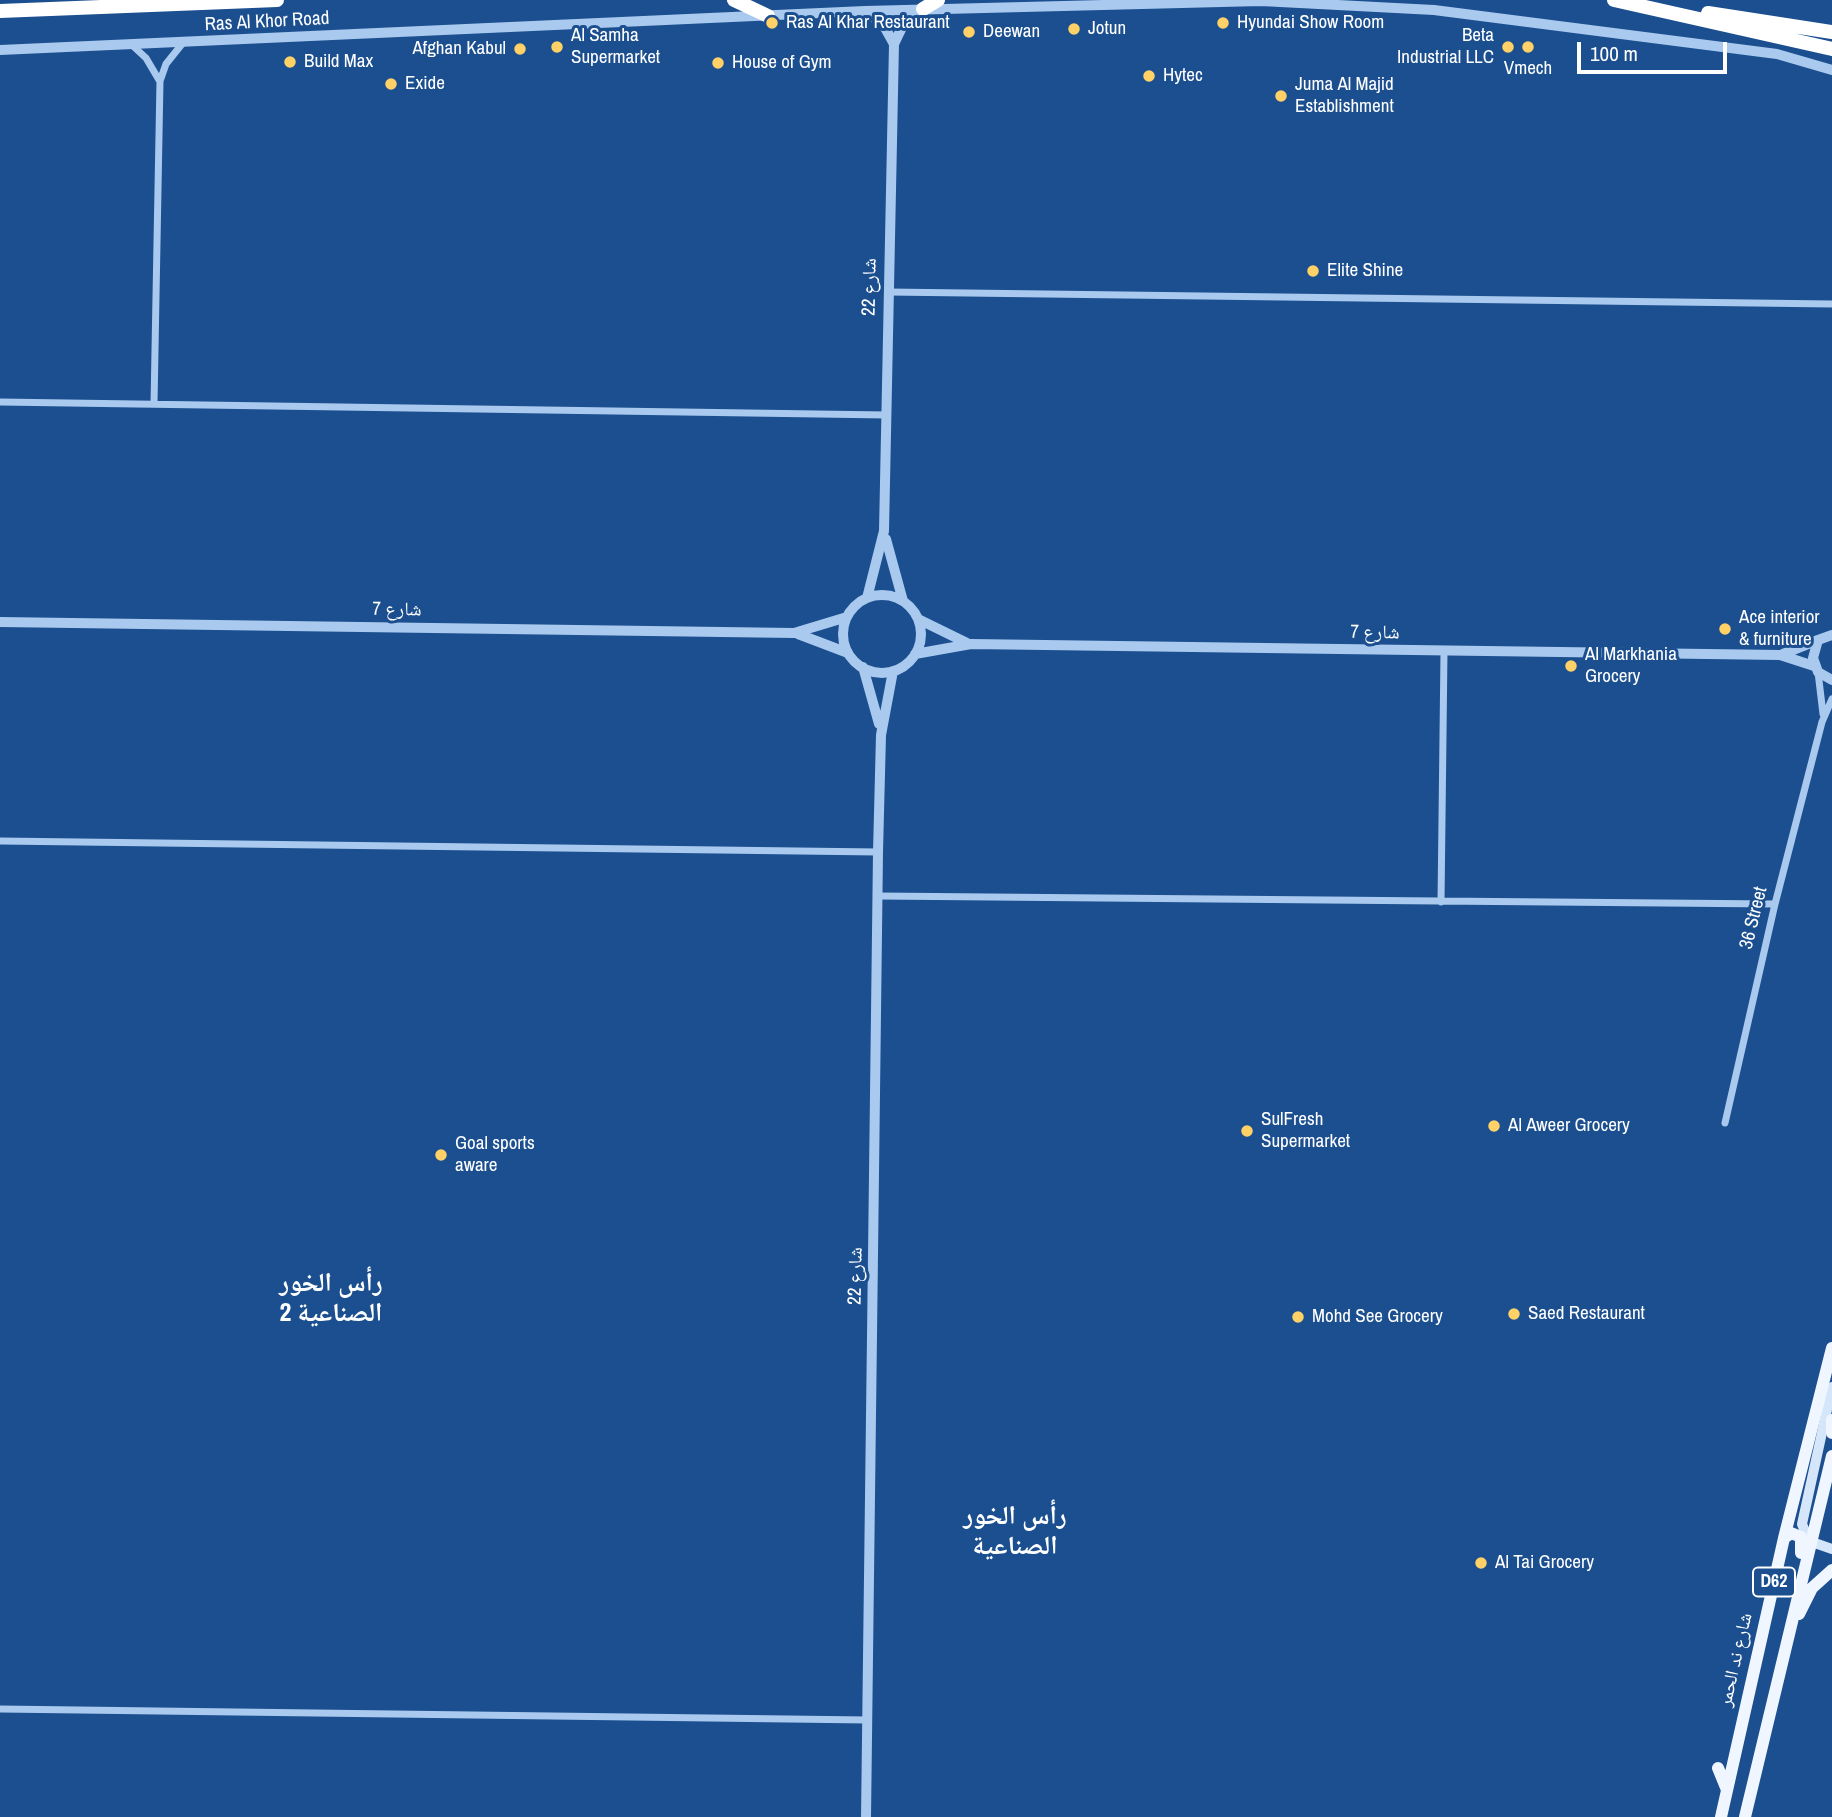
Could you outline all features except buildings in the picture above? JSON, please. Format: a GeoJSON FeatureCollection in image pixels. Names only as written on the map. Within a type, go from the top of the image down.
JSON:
{"type":"FeatureCollection","features":[{"type":"Feature","properties":{"kind":"highway"},"geometry":{"type":"LineString","coordinates":[[0,11],[277,0]]}},
{"type":"Feature","properties":{"kind":"highway"},"geometry":{"type":"LineString","coordinates":[[734,0],[768,16]]}},
{"type":"Feature","properties":{"kind":"highway"},"geometry":{"type":"LineString","coordinates":[[923,9],[939,0]]}},
{"type":"Feature","properties":{"kind":"highway"},"geometry":{"type":"LineString","coordinates":[[1615,0],[1832,49]]}},
{"type":"Feature","properties":{"kind":"highway"},"geometry":{"type":"LineString","coordinates":[[1661,9],[1737,15],[1832,32]]}},
{"type":"Feature","properties":{"kind":"main road","name":"شارع ند الحمر"},"geometry":{"type":"LineString","coordinates":[[1721,1817],[1784,1538],[1832,1348]]}},
{"type":"Feature","properties":{"kind":"main road"},"geometry":{"type":"LineString","coordinates":[[1832,1387],[1802,1524],[1809,1541],[1832,1549]]}},
{"type":"Feature","properties":{"kind":"main road"},"geometry":{"type":"LineString","coordinates":[[1832,1420],[1832,1433]]}},
{"type":"Feature","properties":{"kind":"main road"},"geometry":{"type":"LineString","coordinates":[[1801,1468],[1831,1460]]}},
{"type":"Feature","properties":{"kind":"main road","name":"D62"},"geometry":{"type":"LineString","coordinates":[[1745,1817],[1790,1633],[1809,1541],[1831,1460]]}},
{"type":"Feature","properties":{"kind":"main road"},"geometry":{"type":"LineString","coordinates":[[1771,1707],[1772,1673],[1803,1544],[1801,1537],[1795,1533],[1784,1538]]}},
{"type":"Feature","properties":{"kind":"main road"},"geometry":{"type":"LineString","coordinates":[[1790,1633],[1812,1588],[1832,1570]]}},
{"type":"Feature","properties":{"kind":"main road"},"geometry":{"type":"LineString","coordinates":[[1718,1768],[1727,1790]]}},
{"type":"Feature","properties":{"kind":"street","name":"Ras Al Khor Road"},"geometry":{"type":"LineString","coordinates":[[0,50],[183,44],[865,11],[1261,1],[1388,6],[1777,54],[1832,70]]}},
{"type":"Feature","properties":{"kind":"street"},"geometry":{"type":"LineString","coordinates":[[894,44],[904,23],[923,9]]}},
{"type":"Feature","properties":{"kind":"street"},"geometry":{"type":"LineString","coordinates":[[865,11],[884,26],[894,44]]}},
{"type":"Feature","properties":{"kind":"street"},"geometry":{"type":"LineString","coordinates":[[153,404],[160,81],[171,57],[183,44]]}},
{"type":"Feature","properties":{"kind":"street","name":"شارع 22"},"geometry":{"type":"LineString","coordinates":[[867,598],[884,531],[894,44]]}},
{"type":"Feature","properties":{"kind":"street"},"geometry":{"type":"LineString","coordinates":[[133,46],[146,58],[160,81]]}},
{"type":"Feature","properties":{"kind":"street"},"geometry":{"type":"LineString","coordinates":[[888,292],[1832,304]]}},
{"type":"Feature","properties":{"kind":"street"},"geometry":{"type":"LineString","coordinates":[[0,402],[886,415]]}},
{"type":"Feature","properties":{"kind":"street","name":"شارع 22"},"geometry":{"type":"LineString","coordinates":[[884,531],[903,601]]}},
{"type":"Feature","properties":{"kind":"street"},"geometry":{"type":"LineString","coordinates":[[918,619],[921,631],[915,654],[906,664],[893,671],[883,672],[863,667],[848,653],[844,629],[847,617],[867,598],[879,595],[903,601],[918,619],[971,644]]}},
{"type":"Feature","properties":{"kind":"street","name":"شارع 7"},"geometry":{"type":"LineString","coordinates":[[0,622],[794,633],[847,617]]}},
{"type":"Feature","properties":{"kind":"street","name":"شارع 7"},"geometry":{"type":"LineString","coordinates":[[794,633],[848,653]]}},
{"type":"Feature","properties":{"kind":"street","name":"شارع 7"},"geometry":{"type":"LineString","coordinates":[[1780,655],[1831,634]]}},
{"type":"Feature","properties":{"kind":"street"},"geometry":{"type":"LineString","coordinates":[[1816,669],[1818,640]]}},
{"type":"Feature","properties":{"kind":"street"},"geometry":{"type":"LineString","coordinates":[[915,654],[971,644]]}},
{"type":"Feature","properties":{"kind":"street","name":"شارع 7"},"geometry":{"type":"LineString","coordinates":[[971,644],[1780,655],[1816,669],[1832,680]]}},
{"type":"Feature","properties":{"kind":"street"},"geometry":{"type":"LineString","coordinates":[[1441,902],[1444,652]]}},
{"type":"Feature","properties":{"kind":"street","name":"شارع 22"},"geometry":{"type":"LineString","coordinates":[[863,667],[881,735]]}},
{"type":"Feature","properties":{"kind":"street","name":"36 Street"},"geometry":{"type":"LineString","coordinates":[[1816,669],[1822,722]]}},
{"type":"Feature","properties":{"kind":"street","name":"شارع 22"},"geometry":{"type":"LineString","coordinates":[[866,1817],[878,852],[881,735],[893,671]]}},
{"type":"Feature","properties":{"kind":"street","name":"36 Street"},"geometry":{"type":"LineString","coordinates":[[1725,1123],[1775,904],[1822,722],[1832,699]]}},
{"type":"Feature","properties":{"kind":"street"},"geometry":{"type":"LineString","coordinates":[[0,841],[878,852]]}},
{"type":"Feature","properties":{"kind":"street"},"geometry":{"type":"LineString","coordinates":[[878,896],[1775,904]]}},
{"type":"Feature","properties":{"kind":"street"},"geometry":{"type":"LineString","coordinates":[[0,1709],[867,1720]]}},
{"type":"Feature","properties":{"kind":"place","name":"Ras Al Khar Restaurant"},"geometry":{"type":"Point","coordinates":[772,23]}},
{"type":"Feature","properties":{"kind":"place","name":"Hyundai Show Room"},"geometry":{"type":"Point","coordinates":[1223,23]}},
{"type":"Feature","properties":{"kind":"place","name":"Jotun"},"geometry":{"type":"Point","coordinates":[1074,29]}},
{"type":"Feature","properties":{"kind":"place","name":"Deewan"},"geometry":{"type":"Point","coordinates":[969,32]}},
{"type":"Feature","properties":{"kind":"place","name":"Al Samha Supermarket"},"geometry":{"type":"Point","coordinates":[557,47]}},
{"type":"Feature","properties":{"kind":"place","name":"Beta Industrial LLC"},"geometry":{"type":"Point","coordinates":[1508,47]}},
{"type":"Feature","properties":{"kind":"place","name":"Vmech"},"geometry":{"type":"Point","coordinates":[1528,47]}},
{"type":"Feature","properties":{"kind":"place","name":"Afghan Kabul"},"geometry":{"type":"Point","coordinates":[520,49]}},
{"type":"Feature","properties":{"kind":"place","name":"Build Max"},"geometry":{"type":"Point","coordinates":[290,62]}},
{"type":"Feature","properties":{"kind":"place","name":"House of Gym"},"geometry":{"type":"Point","coordinates":[718,63]}},
{"type":"Feature","properties":{"kind":"place","name":"Hytec"},"geometry":{"type":"Point","coordinates":[1149,76]}},
{"type":"Feature","properties":{"kind":"place","name":"Exide"},"geometry":{"type":"Point","coordinates":[391,84]}},
{"type":"Feature","properties":{"kind":"place","name":"Juma Al Majid Establishment"},"geometry":{"type":"Point","coordinates":[1281,96]}},
{"type":"Feature","properties":{"kind":"place","name":"Elite Shine"},"geometry":{"type":"Point","coordinates":[1313,271]}},
{"type":"Feature","properties":{"kind":"place","name":"Ace interior & furniture"},"geometry":{"type":"Point","coordinates":[1725,629]}},
{"type":"Feature","properties":{"kind":"place","name":"Al Markhania Grocery"},"geometry":{"type":"Point","coordinates":[1571,666]}},
{"type":"Feature","properties":{"kind":"place","name":"Al Aweer Grocery"},"geometry":{"type":"Point","coordinates":[1494,1126]}},
{"type":"Feature","properties":{"kind":"place","name":"SulFresh Supermarket"},"geometry":{"type":"Point","coordinates":[1247,1131]}},
{"type":"Feature","properties":{"kind":"place","name":"Goal sports aware"},"geometry":{"type":"Point","coordinates":[441,1155]}},
{"type":"Feature","properties":{"kind":"place","name":"Saed Restaurant"},"geometry":{"type":"Point","coordinates":[1514,1314]}},
{"type":"Feature","properties":{"kind":"place","name":"Mohd See Grocery"},"geometry":{"type":"Point","coordinates":[1298,1317]}},
{"type":"Feature","properties":{"kind":"place","name":"Al Tai Grocery"},"geometry":{"type":"Point","coordinates":[1481,1563]}},
{"type":"Feature","properties":{"kind":"district","name":"رأس الخور الصناعية 2"},"geometry":{"type":"Point","coordinates":[331,1299]}},
{"type":"Feature","properties":{"kind":"district","name":"رأس الخور الصناعية"},"geometry":{"type":"Point","coordinates":[1015,1532]}}]}
